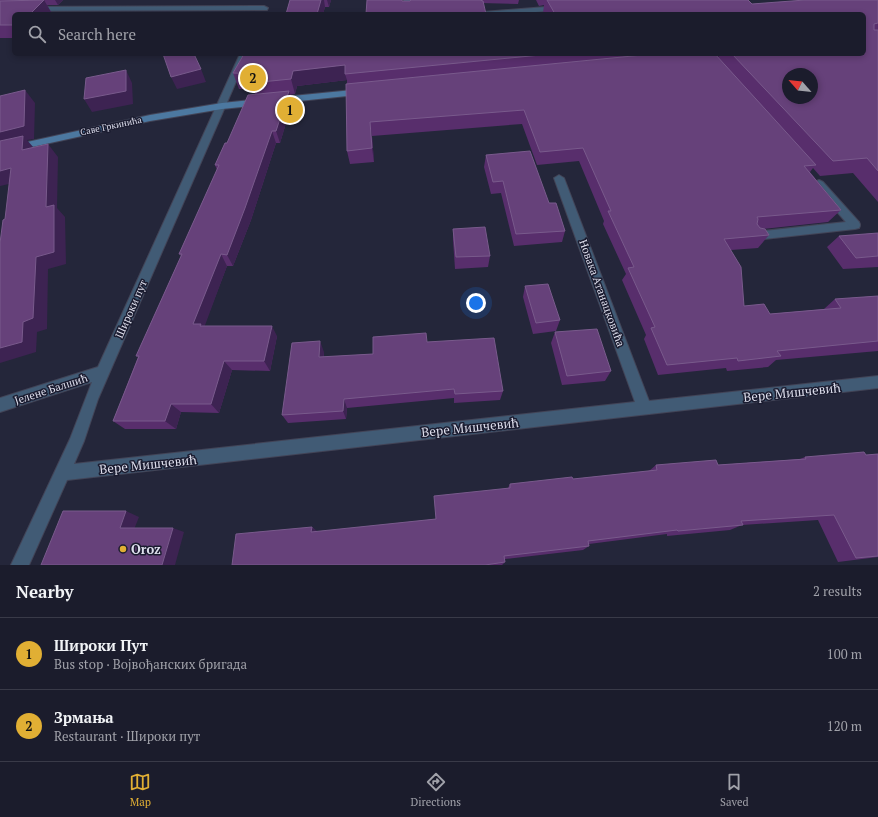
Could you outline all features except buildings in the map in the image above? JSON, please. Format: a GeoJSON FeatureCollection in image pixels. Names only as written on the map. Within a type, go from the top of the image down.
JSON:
{"type":"FeatureCollection","features":[{"type":"Feature","properties":{"kind":"street"},"geometry":{"type":"LineString","coordinates":[[38,8],[47,0]]}},
{"type":"Feature","properties":{"kind":"street"},"geometry":{"type":"LineString","coordinates":[[120,8],[126,0]]}},
{"type":"Feature","properties":{"kind":"street"},"geometry":{"type":"LineString","coordinates":[[0,9],[120,8],[263,11],[268,0]]}},
{"type":"Feature","properties":{"kind":"street"},"geometry":{"type":"LineString","coordinates":[[406,0],[406,12]]}},
{"type":"Feature","properties":{"kind":"street"},"geometry":{"type":"LineString","coordinates":[[508,12],[570,7]]}},
{"type":"Feature","properties":{"kind":"street","name":"Широки пут"},"geometry":{"type":"LineString","coordinates":[[20,565],[77,441],[91,399],[243,56]]}},
{"type":"Feature","properties":{"kind":"street","name":"Саве Гркинића"},"geometry":{"type":"LineString","coordinates":[[0,151],[150,118],[222,106],[372,91]]}},
{"type":"Feature","properties":{"kind":"street","name":"Новака Атанацковића"},"geometry":{"type":"LineString","coordinates":[[559,178],[644,408]]}},
{"type":"Feature","properties":{"kind":"street"},"geometry":{"type":"LineString","coordinates":[[754,236],[855,225],[814,178]]}},
{"type":"Feature","properties":{"kind":"street","name":"Јелене Балшић"},"geometry":{"type":"LineString","coordinates":[[0,405],[103,372]]}},
{"type":"Feature","properties":{"kind":"street","name":"Вере Мишчевић"},"geometry":{"type":"LineString","coordinates":[[62,473],[878,382]]}},
{"type":"Feature","properties":{"kind":"place","name":"Зрмања"},"geometry":{"type":"Point","coordinates":[253,78]}},
{"type":"Feature","properties":{"kind":"place","name":"Широки Пут"},"geometry":{"type":"Point","coordinates":[290,110]}},
{"type":"Feature","properties":{"kind":"place","name":"Oroz"},"geometry":{"type":"Point","coordinates":[123,549]}}]}
